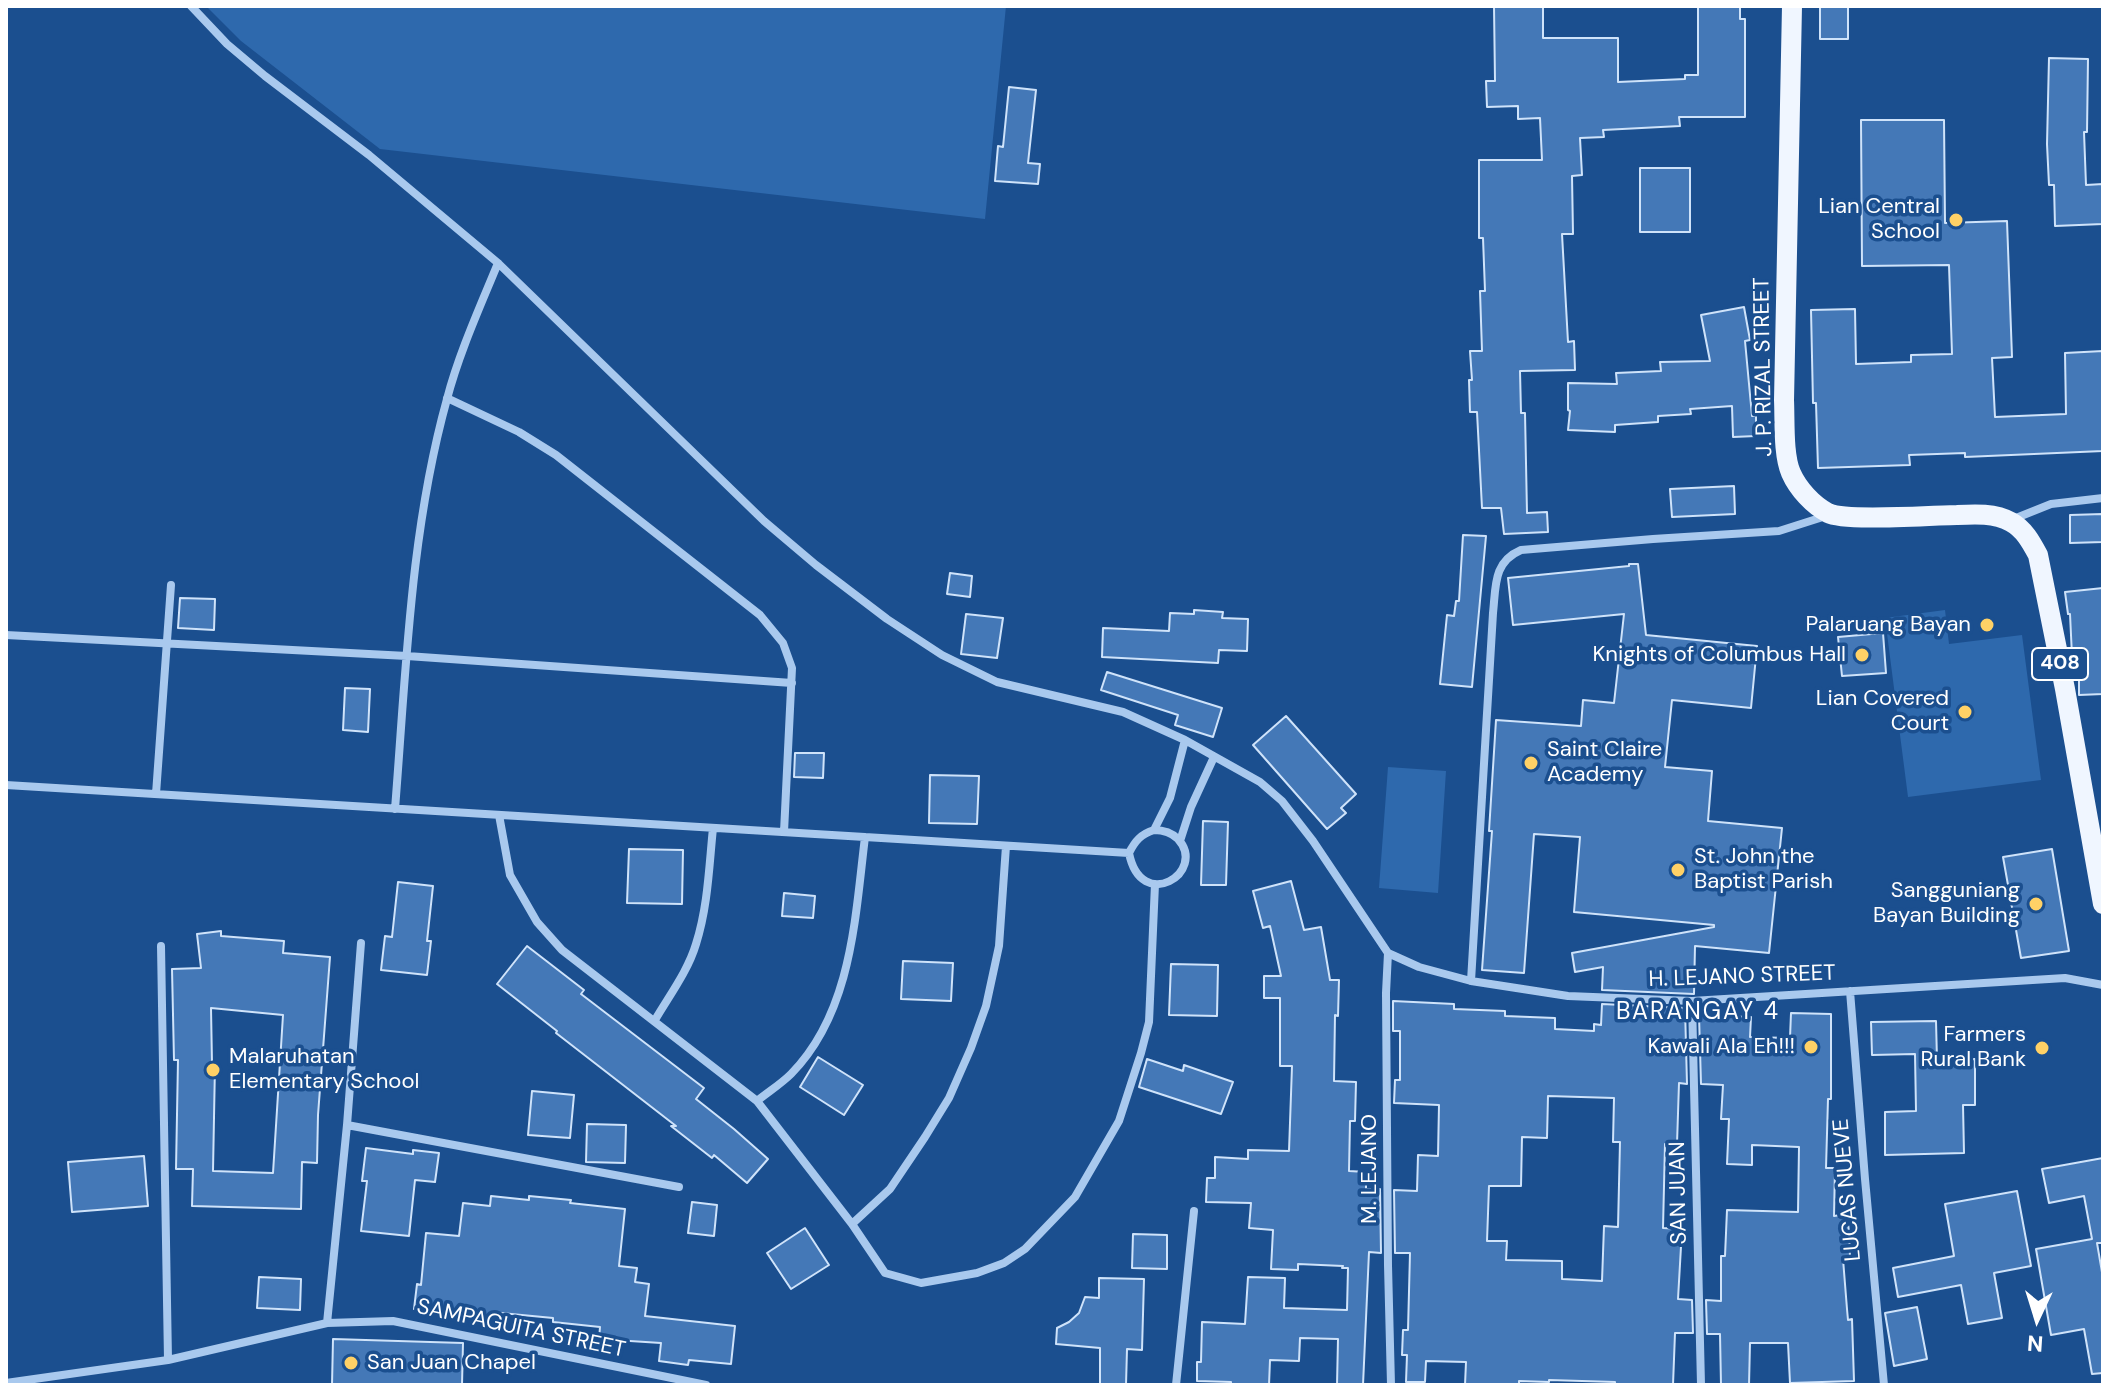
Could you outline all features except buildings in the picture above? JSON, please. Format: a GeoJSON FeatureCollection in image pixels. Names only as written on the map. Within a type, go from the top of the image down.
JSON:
{"type":"FeatureCollection","features":[{"type":"Feature","properties":{"kind":"main road","name":"J. P. RIZAL STREET"},"geometry":{"type":"LineString","coordinates":[[1792,6],[1784,400],[1787,449],[1790,472],[1802,491],[1830,514]]}},
{"type":"Feature","properties":{"kind":"main road"},"geometry":{"type":"LineString","coordinates":[[1830,514],[1855,517],[1986,514],[2010,521]]}},
{"type":"Feature","properties":{"kind":"main road","name":"408"},"geometry":{"type":"LineString","coordinates":[[2010,521],[2021,529],[2038,555],[2090,817],[2103,904]]}},
{"type":"Feature","properties":{"kind":"street"},"geometry":{"type":"LineString","coordinates":[[191,6],[227,44],[265,76],[369,155],[498,263],[764,521],[887,619],[942,655],[997,682],[1123,712],[1185,740],[1260,782],[1282,801],[1313,841],[1388,953]]}},
{"type":"Feature","properties":{"kind":"street"},"geometry":{"type":"LineString","coordinates":[[395,809],[407,656],[425,497],[447,398],[498,263]]}},
{"type":"Feature","properties":{"kind":"street"},"geometry":{"type":"LineString","coordinates":[[447,398],[519,432],[556,455],[760,615],[783,643],[792,668],[784,832]]}},
{"type":"Feature","properties":{"kind":"street"},"geometry":{"type":"LineString","coordinates":[[2010,521],[2051,504],[2103,498]]}},
{"type":"Feature","properties":{"kind":"street"},"geometry":{"type":"LineString","coordinates":[[1471,981],[1493,613],[1501,564],[1521,550],[1779,531],[1830,514]]}},
{"type":"Feature","properties":{"kind":"street"},"geometry":{"type":"LineString","coordinates":[[156,794],[171,585]]}},
{"type":"Feature","properties":{"kind":"street"},"geometry":{"type":"LineString","coordinates":[[6,635],[407,656],[792,683]]}},
{"type":"Feature","properties":{"kind":"street"},"geometry":{"type":"LineString","coordinates":[[1154,830],[1170,798],[1185,740]]}},
{"type":"Feature","properties":{"kind":"street"},"geometry":{"type":"LineString","coordinates":[[1180,841],[1191,807],[1214,757]]}},
{"type":"Feature","properties":{"kind":"street"},"geometry":{"type":"LineString","coordinates":[[6,785],[1129,853]]}},
{"type":"Feature","properties":{"kind":"street"},"geometry":{"type":"LineString","coordinates":[[499,815],[510,875],[537,922],[562,950],[757,1101],[852,1224],[885,1273],[921,1283],[977,1273],[1004,1263],[1025,1249],[1075,1197],[1119,1121],[1149,1022],[1155,884]]}},
{"type":"Feature","properties":{"kind":"street"},"geometry":{"type":"LineString","coordinates":[[655,1020],[696,947],[705,908],[713,828]]}},
{"type":"Feature","properties":{"kind":"street"},"geometry":{"type":"LineString","coordinates":[[1154,830],[1169,832],[1180,841],[1185,858],[1179,874],[1172,880],[1155,884],[1136,874],[1129,853],[1139,838],[1154,830]]}},
{"type":"Feature","properties":{"kind":"street"},"geometry":{"type":"LineString","coordinates":[[757,1101],[791,1075],[824,1028],[841,988],[853,932],[865,837]]}},
{"type":"Feature","properties":{"kind":"street"},"geometry":{"type":"LineString","coordinates":[[852,1224],[890,1189],[899,1176],[949,1098],[971,1048],[986,1006],[999,946],[1006,846]]}},
{"type":"Feature","properties":{"kind":"street"},"geometry":{"type":"LineString","coordinates":[[327,1323],[361,943]]}},
{"type":"Feature","properties":{"kind":"street"},"geometry":{"type":"LineString","coordinates":[[161,946],[168,1360]]}},
{"type":"Feature","properties":{"kind":"street","name":"H. LEJANO STREET"},"geometry":{"type":"LineString","coordinates":[[1388,953],[1419,967],[1471,981],[1568,996],[1692,1001],[2065,978],[2103,985]]}},
{"type":"Feature","properties":{"kind":"street","name":"M. LEJANO"},"geometry":{"type":"LineString","coordinates":[[1388,953],[1391,1385]]}},
{"type":"Feature","properties":{"kind":"street","name":"LUCAS NUEVE"},"geometry":{"type":"LineString","coordinates":[[1850,991],[1884,1385]]}},
{"type":"Feature","properties":{"kind":"street","name":"SAN JUAN"},"geometry":{"type":"LineString","coordinates":[[1692,1001],[1701,1385]]}},
{"type":"Feature","properties":{"kind":"street"},"geometry":{"type":"LineString","coordinates":[[347,1125],[679,1187]]}},
{"type":"Feature","properties":{"kind":"street"},"geometry":{"type":"LineString","coordinates":[[1176,1385],[1194,1211]]}},
{"type":"Feature","properties":{"kind":"street","name":"SAMPAGUITA STREET"},"geometry":{"type":"LineString","coordinates":[[6,1383],[168,1360],[327,1323],[393,1321],[706,1385]]}},
{"type":"Feature","properties":{"kind":"shaded area"},"geometry":{"type":"Polygon","coordinates":[[[206,6],[1006,6],[985,219],[380,149],[241,41],[206,6]]]}},
{"type":"Feature","properties":{"kind":"shaded area","name":"Lian Covered Court"},"geometry":{"type":"Polygon","coordinates":[[[1945,610],[1949,644],[2022,635],[2041,780],[1908,797],[1885,618],[1945,610]]]}},
{"type":"Feature","properties":{"kind":"shaded area"},"geometry":{"type":"Polygon","coordinates":[[[1388,767],[1446,771],[1438,893],[1379,888],[1388,767]]]}},
{"type":"Feature","properties":{"kind":"place","name":"Lian Central School"},"geometry":{"type":"Point","coordinates":[1956,220]}},
{"type":"Feature","properties":{"kind":"place","name":"Palaruang Bayan"},"geometry":{"type":"Point","coordinates":[1987,625]}},
{"type":"Feature","properties":{"kind":"place","name":"Knights of Columbus Hall"},"geometry":{"type":"Point","coordinates":[1862,655]}},
{"type":"Feature","properties":{"kind":"place","name":"Lian Covered Court"},"geometry":{"type":"Point","coordinates":[1965,712]}},
{"type":"Feature","properties":{"kind":"place","name":"Saint Claire Academy"},"geometry":{"type":"Point","coordinates":[1531,763]}},
{"type":"Feature","properties":{"kind":"place","name":"St. John the Baptist Parish"},"geometry":{"type":"Point","coordinates":[1678,870]}},
{"type":"Feature","properties":{"kind":"place","name":"Sangguniang Bayan Building"},"geometry":{"type":"Point","coordinates":[2036,904]}},
{"type":"Feature","properties":{"kind":"place","name":"Kawali Ala Eh!!!"},"geometry":{"type":"Point","coordinates":[1811,1047]}},
{"type":"Feature","properties":{"kind":"place","name":"Farmers Rural Bank"},"geometry":{"type":"Point","coordinates":[2042,1048]}},
{"type":"Feature","properties":{"kind":"place","name":"Malaruhatan Elementary School"},"geometry":{"type":"Point","coordinates":[213,1070]}},
{"type":"Feature","properties":{"kind":"place","name":"San Juan Chapel"},"geometry":{"type":"Point","coordinates":[351,1363]}},
{"type":"Feature","properties":{"kind":"district","name":"BARANGAY 4"},"geometry":{"type":"Point","coordinates":[1698,1013]}}]}
